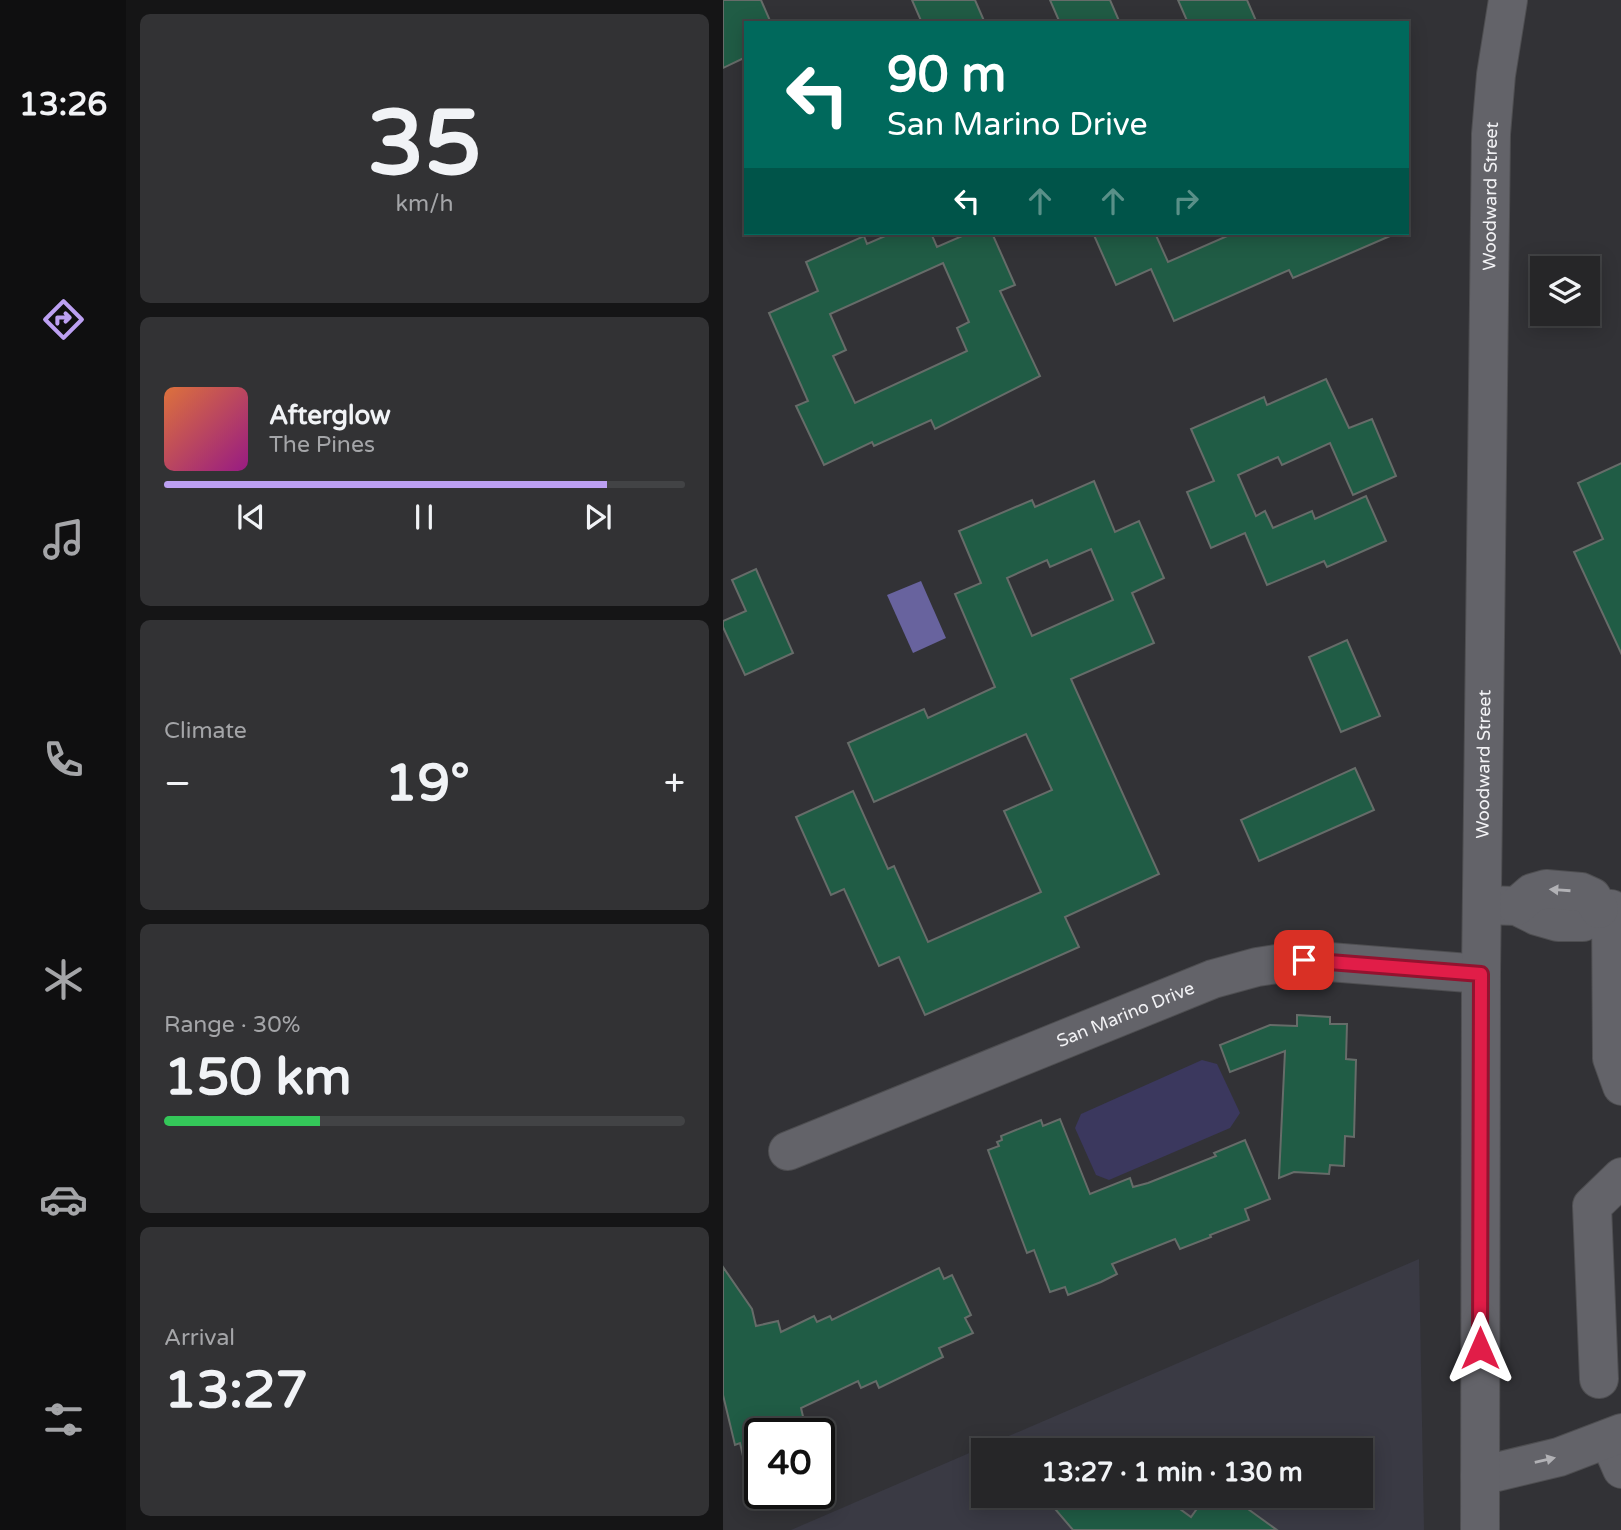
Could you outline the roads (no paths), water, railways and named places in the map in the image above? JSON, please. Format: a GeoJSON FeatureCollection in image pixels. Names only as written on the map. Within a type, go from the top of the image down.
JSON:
{"type":"FeatureCollection","features":[{"type":"Feature","properties":{"kind":"street","name":"Woodward Street"},"geometry":{"type":"LineString","coordinates":[[1480,1530],[1481,974],[1500,906],[1491,134],[1496,75],[1508,0]]}},
{"type":"Feature","properties":{"kind":"street"},"geometry":{"type":"LineString","coordinates":[[1500,906],[1546,889],[1581,892],[1592,897],[1599,909],[1611,909],[1612,1058],[1621,1086]]}},
{"type":"Feature","properties":{"kind":"street","name":"San Marino Drive"},"geometry":{"type":"LineString","coordinates":[[788,1151],[1213,979],[1257,967],[1304,960],[1481,974]]}},
{"type":"Feature","properties":{"kind":"street"},"geometry":{"type":"LineString","coordinates":[[1599,1379],[1592,1206],[1621,1177]]}},
{"type":"Feature","properties":{"kind":"street"},"geometry":{"type":"LineString","coordinates":[[1480,1476],[1559,1457],[1617,1447]]}}]}
